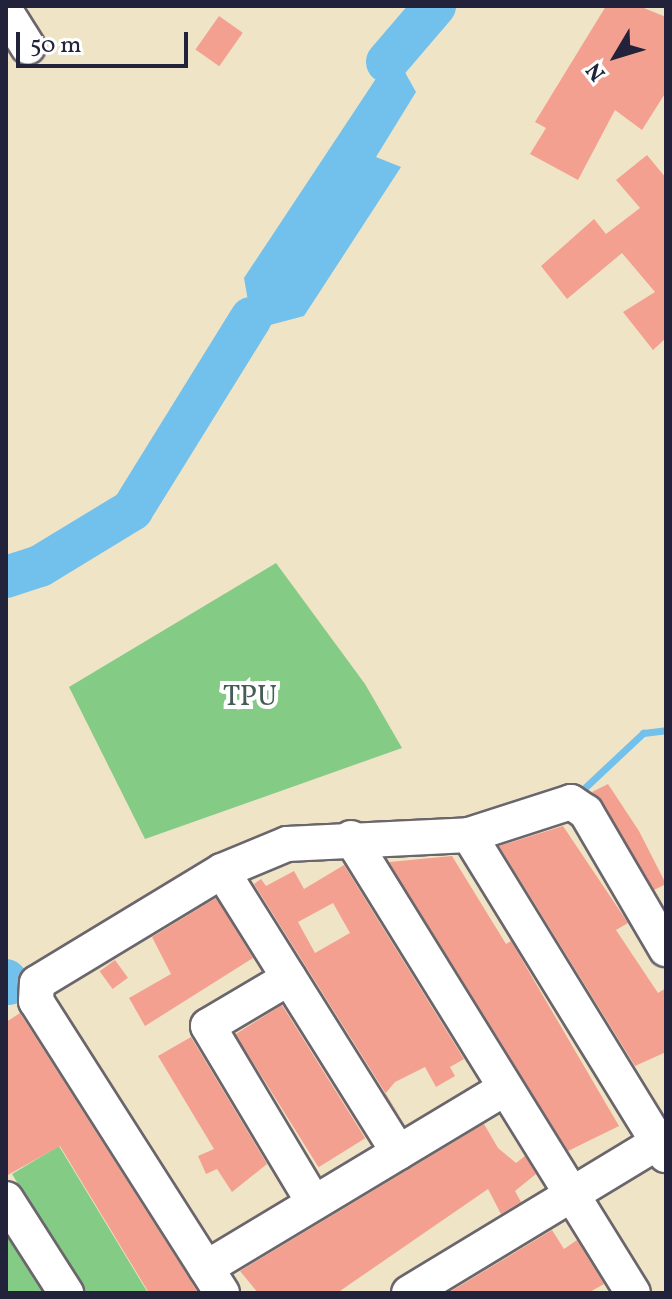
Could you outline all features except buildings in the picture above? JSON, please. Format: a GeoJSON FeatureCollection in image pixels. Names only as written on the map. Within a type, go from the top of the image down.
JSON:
{"type":"FeatureCollection","features":[{"type":"Feature","properties":{"kind":"street"},"geometry":{"type":"LineString","coordinates":[[6,12],[28,47]]}},
{"type":"Feature","properties":{"kind":"street"},"geometry":{"type":"LineString","coordinates":[[505,1088],[314,1203],[214,1281],[20,994],[222,871],[287,844],[351,838],[469,835],[580,805],[666,949]]}},
{"type":"Feature","properties":{"kind":"street"},"geometry":{"type":"LineString","coordinates":[[409,1293],[571,1195],[660,1136],[469,835]]}},
{"type":"Feature","properties":{"kind":"street"},"geometry":{"type":"LineString","coordinates":[[351,838],[633,1293]]}},
{"type":"Feature","properties":{"kind":"street"},"geometry":{"type":"LineString","coordinates":[[222,871],[398,1152]]}},
{"type":"Feature","properties":{"kind":"street"},"geometry":{"type":"LineString","coordinates":[[289,978],[208,1026],[314,1203]]}},
{"type":"Feature","properties":{"kind":"street"},"geometry":{"type":"LineString","coordinates":[[6,1199],[66,1293]]}},
{"type":"Feature","properties":{"kind":"green space","name":"TPU"},"geometry":{"type":"Polygon","coordinates":[[[276,563],[365,684],[402,748],[145,839],[69,687],[276,563]]]}},
{"type":"Feature","properties":{"kind":"green space"},"geometry":{"type":"Polygon","coordinates":[[[59,1146],[148,1293],[85,1293],[12,1174],[59,1146]]]}},
{"type":"Feature","properties":{"kind":"green space"},"geometry":{"type":"Polygon","coordinates":[[[6,1233],[31,1272],[44,1293],[6,1293],[6,1233]]]}},
{"type":"Feature","properties":{"kind":"water"},"geometry":{"type":"Polygon","coordinates":[[[387,62],[402,67],[416,92],[376,157],[401,167],[304,316],[270,325],[251,318],[244,278],[387,62]]]}},
{"type":"Feature","properties":{"kind":"waterway"},"geometry":{"type":"LineString","coordinates":[[387,62],[435,6]]}},
{"type":"Feature","properties":{"kind":"waterway"},"geometry":{"type":"LineString","coordinates":[[6,577],[40,566],[132,510],[251,318]]}},
{"type":"Feature","properties":{"kind":"waterway"},"geometry":{"type":"LineString","coordinates":[[577,795],[643,733],[666,730]]}},
{"type":"Feature","properties":{"kind":"waterway"},"geometry":{"type":"LineString","coordinates":[[6,985],[28,972]]}},
{"type":"Feature","properties":{"kind":"waterway"},"geometry":{"type":"LineString","coordinates":[[6,980],[9,984]]}}]}
